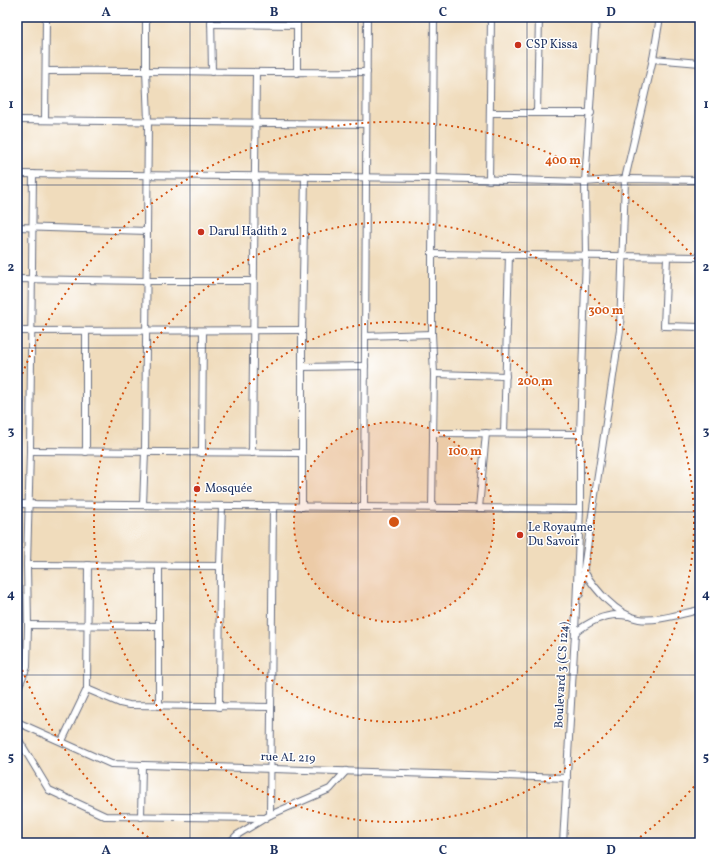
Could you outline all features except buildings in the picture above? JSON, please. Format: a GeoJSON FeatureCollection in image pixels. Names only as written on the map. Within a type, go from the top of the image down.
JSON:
{"type":"FeatureCollection","features":[{"type":"Feature","properties":{"kind":"street"},"geometry":{"type":"LineString","coordinates":[[45,120],[46,17]]}},
{"type":"Feature","properties":{"kind":"street"},"geometry":{"type":"LineString","coordinates":[[143,505],[145,452],[148,121],[146,17]]}},
{"type":"Feature","properties":{"kind":"street"},"geometry":{"type":"LineString","coordinates":[[211,17],[212,72]]}},
{"type":"Feature","properties":{"kind":"street"},"geometry":{"type":"LineString","coordinates":[[296,73],[297,17]]}},
{"type":"Feature","properties":{"kind":"street"},"geometry":{"type":"LineString","coordinates":[[364,507],[367,17]]}},
{"type":"Feature","properties":{"kind":"street"},"geometry":{"type":"LineString","coordinates":[[432,508],[434,374],[432,334],[432,254],[434,17]]}},
{"type":"Feature","properties":{"kind":"street"},"geometry":{"type":"LineString","coordinates":[[489,180],[492,17]]}},
{"type":"Feature","properties":{"kind":"street"},"geometry":{"type":"LineString","coordinates":[[537,112],[539,17]]}},
{"type":"Feature","properties":{"kind":"street","name":"Boulevard 3 (CS 124)"},"geometry":{"type":"LineString","coordinates":[[563,843],[576,620],[580,509],[580,434],[586,256],[585,182],[591,113],[596,17]]}},
{"type":"Feature","properties":{"kind":"street"},"geometry":{"type":"LineString","coordinates":[[576,620],[620,330],[625,179],[653,59],[660,17]]}},
{"type":"Feature","properties":{"kind":"street"},"geometry":{"type":"LineString","coordinates":[[211,24],[297,25]]}},
{"type":"Feature","properties":{"kind":"street"},"geometry":{"type":"LineString","coordinates":[[653,59],[700,63]]}},
{"type":"Feature","properties":{"kind":"street"},"geometry":{"type":"LineString","coordinates":[[46,71],[146,70],[296,73],[367,72]]}},
{"type":"Feature","properties":{"kind":"street"},"geometry":{"type":"LineString","coordinates":[[252,453],[256,72]]}},
{"type":"Feature","properties":{"kind":"street"},"geometry":{"type":"LineString","coordinates":[[491,113],[591,113]]}},
{"type":"Feature","properties":{"kind":"street"},"geometry":{"type":"LineString","coordinates":[[17,120],[366,124]]}},
{"type":"Feature","properties":{"kind":"street"},"geometry":{"type":"LineString","coordinates":[[17,174],[305,176],[585,182],[625,179],[700,180]]}},
{"type":"Feature","properties":{"kind":"street"},"geometry":{"type":"LineString","coordinates":[[17,690],[27,667],[27,565],[30,451],[33,174]]}},
{"type":"Feature","properties":{"kind":"street"},"geometry":{"type":"LineString","coordinates":[[302,506],[302,330],[305,176]]}},
{"type":"Feature","properties":{"kind":"street"},"geometry":{"type":"LineString","coordinates":[[17,227],[147,231]]}},
{"type":"Feature","properties":{"kind":"street"},"geometry":{"type":"LineString","coordinates":[[432,254],[700,257]]}},
{"type":"Feature","properties":{"kind":"street"},"geometry":{"type":"LineString","coordinates":[[504,433],[509,256]]}},
{"type":"Feature","properties":{"kind":"street"},"geometry":{"type":"LineString","coordinates":[[667,257],[664,326],[700,327]]}},
{"type":"Feature","properties":{"kind":"street"},"geometry":{"type":"LineString","coordinates":[[17,279],[146,282],[253,281]]}},
{"type":"Feature","properties":{"kind":"street"},"geometry":{"type":"LineString","coordinates":[[17,331],[302,330]]}},
{"type":"Feature","properties":{"kind":"street"},"geometry":{"type":"LineString","coordinates":[[86,331],[86,452]]}},
{"type":"Feature","properties":{"kind":"street"},"geometry":{"type":"LineString","coordinates":[[202,453],[203,331]]}},
{"type":"Feature","properties":{"kind":"street"},"geometry":{"type":"LineString","coordinates":[[365,336],[432,334]]}},
{"type":"Feature","properties":{"kind":"street"},"geometry":{"type":"LineString","coordinates":[[302,367],[365,366]]}},
{"type":"Feature","properties":{"kind":"street"},"geometry":{"type":"LineString","coordinates":[[434,374],[506,376]]}},
{"type":"Feature","properties":{"kind":"street"},"geometry":{"type":"LineString","coordinates":[[433,433],[580,434]]}},
{"type":"Feature","properties":{"kind":"street"},"geometry":{"type":"LineString","coordinates":[[479,508],[486,433]]}},
{"type":"Feature","properties":{"kind":"street"},"geometry":{"type":"LineString","coordinates":[[30,451],[301,453]]}},
{"type":"Feature","properties":{"kind":"street"},"geometry":{"type":"LineString","coordinates":[[17,504],[580,509]]}},
{"type":"Feature","properties":{"kind":"street"},"geometry":{"type":"LineString","coordinates":[[219,707],[222,506]]}},
{"type":"Feature","properties":{"kind":"street"},"geometry":{"type":"LineString","coordinates":[[268,816],[271,707],[273,506]]}},
{"type":"Feature","properties":{"kind":"street"},"geometry":{"type":"LineString","coordinates":[[578,562],[606,600],[616,608],[633,617]]}},
{"type":"Feature","properties":{"kind":"street"},"geometry":{"type":"LineString","coordinates":[[27,565],[159,567],[220,566]]}},
{"type":"Feature","properties":{"kind":"street"},"geometry":{"type":"LineString","coordinates":[[62,742],[87,689],[88,566]]}},
{"type":"Feature","properties":{"kind":"street"},"geometry":{"type":"LineString","coordinates":[[159,567],[159,706]]}},
{"type":"Feature","properties":{"kind":"street"},"geometry":{"type":"LineString","coordinates":[[575,633],[586,624],[598,618],[611,615],[625,615],[649,620],[700,610]]}},
{"type":"Feature","properties":{"kind":"street"},"geometry":{"type":"LineString","coordinates":[[28,625],[158,626]]}},
{"type":"Feature","properties":{"kind":"street"},"geometry":{"type":"LineString","coordinates":[[87,689],[124,705],[271,707]]}},
{"type":"Feature","properties":{"kind":"street","name":"rue AL 219"},"geometry":{"type":"LineString","coordinates":[[17,722],[111,764],[567,778]]}},
{"type":"Feature","properties":{"kind":"street"},"geometry":{"type":"LineString","coordinates":[[17,737],[47,787],[52,792],[105,816],[268,816]]}},
{"type":"Feature","properties":{"kind":"street"},"geometry":{"type":"LineString","coordinates":[[141,817],[142,765]]}},
{"type":"Feature","properties":{"kind":"street"},"geometry":{"type":"LineString","coordinates":[[229,843],[237,835],[268,816],[330,789],[346,771]]}},
{"type":"Feature","properties":{"kind":"place","name":"CSP Kissa"},"geometry":{"type":"Point","coordinates":[518,45]}},
{"type":"Feature","properties":{"kind":"place","name":"Darul Hadith 2"},"geometry":{"type":"Point","coordinates":[201,232]}},
{"type":"Feature","properties":{"kind":"place","name":"Mosquée"},"geometry":{"type":"Point","coordinates":[197,489]}},
{"type":"Feature","properties":{"kind":"place","name":"Le Royaume Du Savoir"},"geometry":{"type":"Point","coordinates":[520,535]}}]}
